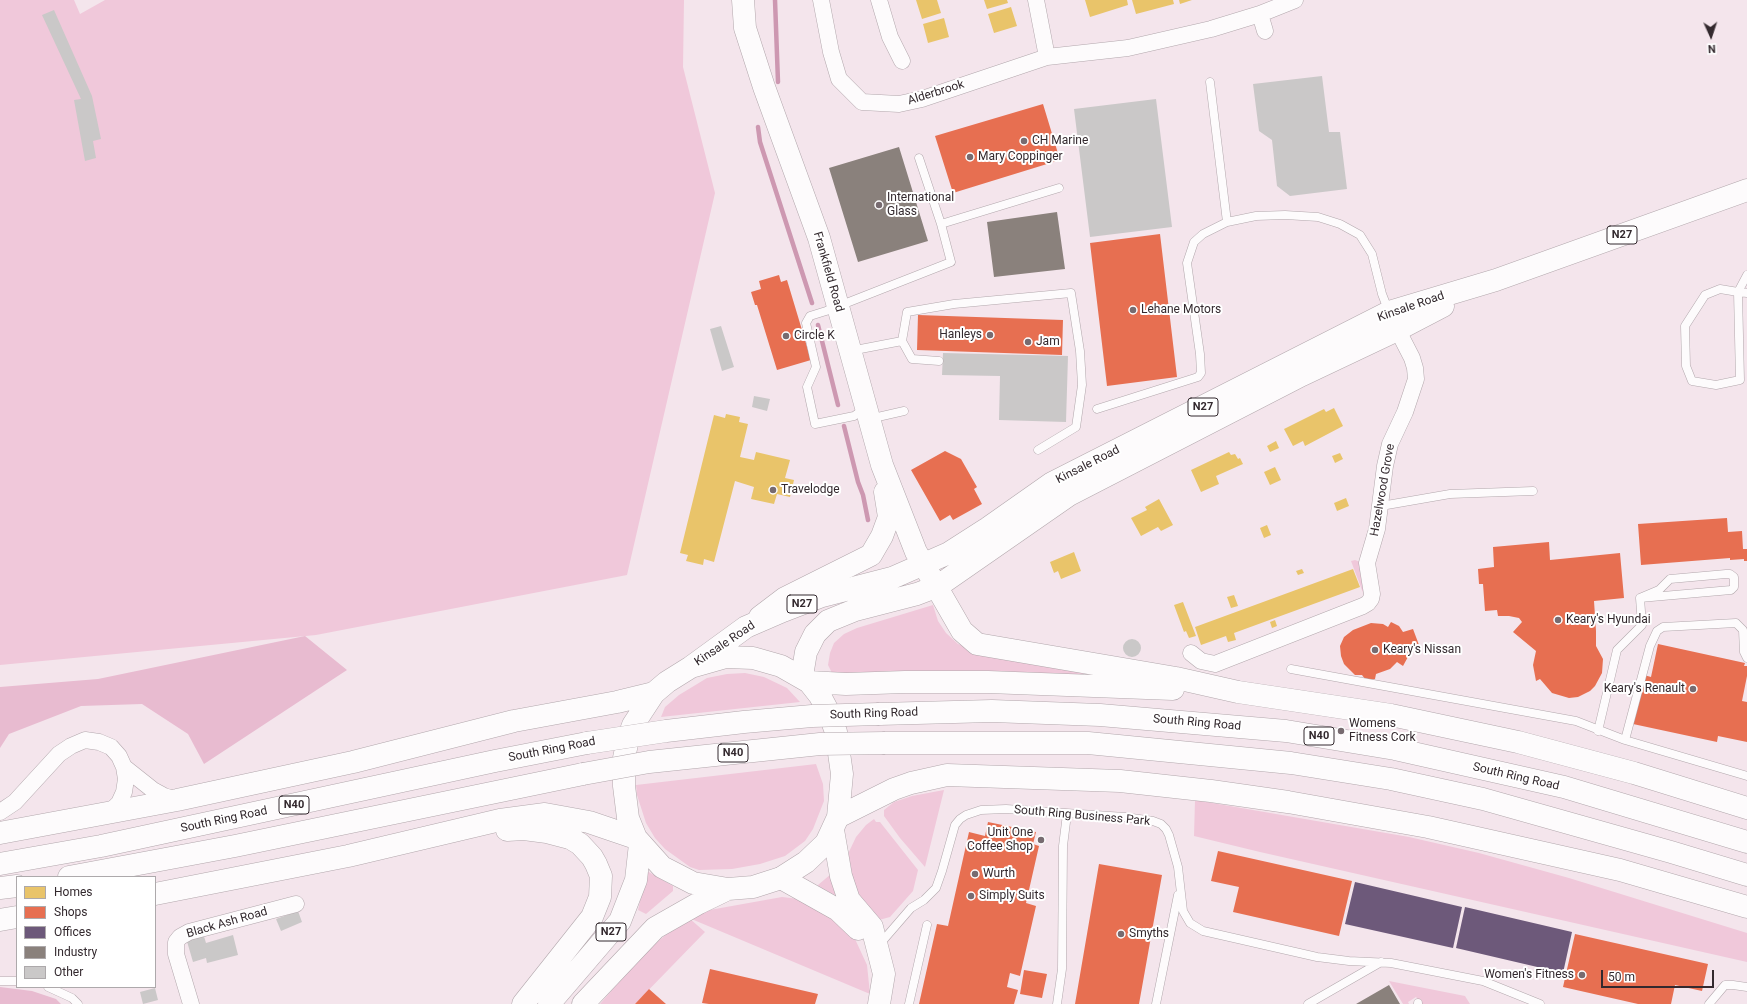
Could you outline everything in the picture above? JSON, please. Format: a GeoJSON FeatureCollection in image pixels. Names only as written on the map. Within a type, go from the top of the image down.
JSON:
{"type":"FeatureCollection","features":[{"type":"Feature","properties":{"kind":"main road","name":"Frankfield Road"},"geometry":{"type":"LineString","coordinates":[[743,0],[745,28],[764,87],[819,238],[882,465],[916,552],[938,586],[962,632],[977,644],[1176,678],[1238,692]]}},
{"type":"Feature","properties":{"kind":"main road","name":"Kinsale Road"},"geometry":{"type":"LineString","coordinates":[[691,667],[746,628],[822,596],[892,578],[949,553],[988,528],[1052,483],[1393,321],[1496,280],[1747,190]]}},
{"type":"Feature","properties":{"kind":"main road","name":"Kinsale Road"},"geometry":{"type":"LineString","coordinates":[[806,679],[806,652],[815,634],[828,621],[855,610],[918,594],[938,586],[1069,495],[1302,375],[1393,321]]}},
{"type":"Feature","properties":{"kind":"main road"},"geometry":{"type":"LineString","coordinates":[[746,628],[785,598],[871,555],[882,536],[889,517],[882,465]]}},
{"type":"Feature","properties":{"kind":"main road","name":"N27"},"geometry":{"type":"LineString","coordinates":[[726,657],[753,658],[781,666],[806,679],[820,696],[829,713],[836,732],[842,774],[835,824],[826,843],[806,862],[780,878],[753,887],[728,889],[693,883],[667,871],[662,867],[638,841],[628,818],[624,786],[624,758],[633,725],[654,693],[667,682],[691,667],[726,657]]}},
{"type":"Feature","properties":{"kind":"main road"},"geometry":{"type":"LineString","coordinates":[[806,679],[846,684],[988,682],[1238,692],[1391,715],[1518,742],[1634,773],[1747,808]]}},
{"type":"Feature","properties":{"kind":"main road"},"geometry":{"type":"LineString","coordinates":[[0,833],[178,800],[353,762],[514,721],[617,702],[654,693]]}},
{"type":"Feature","properties":{"kind":"main road","name":"South Ring Road"},"geometry":{"type":"LineString","coordinates":[[0,864],[101,846],[495,761],[587,743],[666,731],[812,716],[992,711],[1100,715],[1286,731],[1395,749],[1564,788],[1747,842]]}},
{"type":"Feature","properties":{"kind":"main road","name":"N40"},"geometry":{"type":"LineString","coordinates":[[74,876],[235,846],[583,774],[649,762],[820,744],[885,743],[1088,743],[1291,763],[1391,779],[1483,800],[1671,852],[1747,875]]}},
{"type":"Feature","properties":{"kind":"main road"},"geometry":{"type":"LineString","coordinates":[[878,1004],[884,974],[876,949],[872,927],[849,900],[843,884],[835,824],[878,796],[911,782],[947,775],[1021,776],[1120,781],[1211,791],[1341,811],[1502,843],[1620,870],[1747,907]]}},
{"type":"Feature","properties":{"kind":"main road"},"geometry":{"type":"LineString","coordinates":[[156,894],[348,856],[500,820],[545,814],[589,822],[638,841]]}},
{"type":"Feature","properties":{"kind":"main road"},"geometry":{"type":"LineString","coordinates":[[348,856],[388,851],[469,835],[524,829],[559,834],[580,844],[596,864],[601,876],[600,897],[596,910],[585,928],[523,1004]]}},
{"type":"Feature","properties":{"kind":"main road","name":"N27"},"geometry":{"type":"LineString","coordinates":[[549,1004],[620,921],[636,880],[638,841]]}},
{"type":"Feature","properties":{"kind":"main road"},"geometry":{"type":"LineString","coordinates":[[1502,843],[1621,883],[1747,922]]}},
{"type":"Feature","properties":{"kind":"main road"},"geometry":{"type":"LineString","coordinates":[[780,878],[838,910],[852,923],[867,942],[876,949]]}},
{"type":"Feature","properties":{"kind":"main road"},"geometry":{"type":"LineString","coordinates":[[0,888],[16,886]]}},
{"type":"Feature","properties":{"kind":"main road","name":"N27"},"geometry":{"type":"LineString","coordinates":[[583,1004],[655,928],[699,903],[728,889]]}},
{"type":"Feature","properties":{"kind":"main road"},"geometry":{"type":"LineString","coordinates":[[0,920],[16,917]]}},
{"type":"Feature","properties":{"kind":"street","name":"Alderbrook"},"geometry":{"type":"LineString","coordinates":[[821,0],[831,52],[839,80],[862,102],[899,104],[922,99],[1047,57],[1128,48],[1211,29],[1260,14],[1295,0]]}},
{"type":"Feature","properties":{"kind":"street"},"geometry":{"type":"LineString","coordinates":[[879,0],[890,37],[902,61]]}},
{"type":"Feature","properties":{"kind":"street"},"geometry":{"type":"LineString","coordinates":[[1036,0],[1047,57]]}},
{"type":"Feature","properties":{"kind":"street"},"geometry":{"type":"LineString","coordinates":[[1260,14],[1265,31]]}},
{"type":"Feature","properties":{"kind":"street","name":"Hazelwood Grove"},"geometry":{"type":"LineString","coordinates":[[1191,653],[1201,661],[1215,664],[1368,603],[1372,594],[1367,562],[1377,529],[1385,466],[1390,444],[1405,412],[1416,379],[1412,358],[1393,321]]}},
{"type":"Feature","properties":{"kind":"street"},"geometry":{"type":"LineString","coordinates":[[0,812],[15,802],[59,754],[71,746],[85,740],[99,742],[111,747],[119,756],[124,767],[126,780],[124,792],[119,803],[108,813]]}},
{"type":"Feature","properties":{"kind":"street"},"geometry":{"type":"LineString","coordinates":[[124,767],[153,790],[164,796],[178,800]]}},
{"type":"Feature","properties":{"kind":"street","name":"Black Ash Road"},"geometry":{"type":"LineString","coordinates":[[191,1004],[176,954],[176,942],[180,937],[189,932],[296,904]]}},
{"type":"Feature","properties":{"kind":"lane"},"geometry":{"type":"LineString","coordinates":[[1210,82],[1227,222]]}},
{"type":"Feature","properties":{"kind":"lane"},"geometry":{"type":"LineString","coordinates":[[904,411],[868,413],[815,424],[807,387],[816,367],[806,323],[810,316],[951,262],[919,158]]}},
{"type":"Feature","properties":{"kind":"lane"},"geometry":{"type":"LineString","coordinates":[[940,224],[1059,188]]}},
{"type":"Feature","properties":{"kind":"lane"},"geometry":{"type":"LineString","coordinates":[[1097,409],[1198,377],[1201,373],[1200,354],[1187,263],[1194,242],[1203,234],[1227,222],[1256,216],[1285,215],[1318,217],[1340,224],[1360,235],[1372,254],[1382,294],[1393,321]]}},
{"type":"Feature","properties":{"kind":"lane"},"geometry":{"type":"LineString","coordinates":[[1747,275],[1738,292],[1740,380],[1716,385],[1692,381],[1686,366],[1685,326],[1705,295],[1720,289],[1738,292],[1747,293]]}},
{"type":"Feature","properties":{"kind":"lane"},"geometry":{"type":"LineString","coordinates":[[939,361],[912,359],[902,341],[907,312],[954,304],[1070,293],[1080,351],[1082,385],[1076,427],[1038,450]]}},
{"type":"Feature","properties":{"kind":"lane"},"geometry":{"type":"LineString","coordinates":[[850,351],[902,341]]}},
{"type":"Feature","properties":{"kind":"lane"},"geometry":{"type":"LineString","coordinates":[[1381,506],[1450,494],[1533,491]]}},
{"type":"Feature","properties":{"kind":"lane"},"geometry":{"type":"LineString","coordinates":[[1726,574],[1730,574],[1734,578],[1734,587],[1731,590],[1640,598],[1659,590],[1670,578],[1726,574]]}},
{"type":"Feature","properties":{"kind":"lane"},"geometry":{"type":"LineString","coordinates":[[1598,731],[1617,650],[1642,625],[1640,598]]}},
{"type":"Feature","properties":{"kind":"lane"},"geometry":{"type":"LineString","coordinates":[[1625,740],[1650,646],[1657,632],[1663,627],[1736,623],[1743,630],[1744,652],[1747,658]]}},
{"type":"Feature","properties":{"kind":"lane"},"geometry":{"type":"LineString","coordinates":[[1290,669],[1576,721],[1598,731],[1625,740],[1747,776]]}},
{"type":"Feature","properties":{"kind":"lane","name":"South Ring Business Park"},"geometry":{"type":"LineString","coordinates":[[876,949],[911,908],[924,900],[936,888],[952,833],[960,819],[973,812],[989,809],[1006,809],[1125,817],[1161,824],[1166,829],[1178,867],[1181,903],[1186,920],[1203,931],[1317,957],[1349,961],[1400,964],[1484,981],[1540,1004]]}},
{"type":"Feature","properties":{"kind":"lane"},"geometry":{"type":"LineString","coordinates":[[1057,1004],[1062,969],[1063,846],[1067,814]]}},
{"type":"Feature","properties":{"kind":"lane"},"geometry":{"type":"LineString","coordinates":[[1156,1004],[1180,888]]}},
{"type":"Feature","properties":{"kind":"lane"},"geometry":{"type":"LineString","coordinates":[[909,1004],[927,925]]}},
{"type":"Feature","properties":{"kind":"lane"},"geometry":{"type":"LineString","coordinates":[[1308,1004],[1381,962]]}},
{"type":"Feature","properties":{"kind":"lane"},"geometry":{"type":"LineString","coordinates":[[0,980],[16,981]]}},
{"type":"Feature","properties":{"kind":"lane"},"geometry":{"type":"LineString","coordinates":[[1709,1004],[1725,985],[1733,984],[1747,987]]}},
{"type":"Feature","properties":{"kind":"lane"},"geometry":{"type":"LineString","coordinates":[[50,988],[72,998],[78,1004]]}},
{"type":"Feature","properties":{"kind":"shaded area"},"geometry":{"type":"Polygon","coordinates":[[[0,0],[74,0],[80,14],[105,0],[684,0],[683,67],[715,193],[627,575],[316,635],[0,665],[0,0]]]}},
{"type":"Feature","properties":{"kind":"shaded area"},"geometry":{"type":"Polygon","coordinates":[[[1355,560],[1360,562],[1365,598],[1351,561],[1355,560]]]}},
{"type":"Feature","properties":{"kind":"shaded area"},"geometry":{"type":"Polygon","coordinates":[[[933,605],[938,621],[946,633],[958,644],[978,651],[1082,669],[1084,675],[832,673],[828,665],[830,653],[834,643],[844,634],[857,628],[933,605]]]}},
{"type":"Feature","properties":{"kind":"shaded area"},"geometry":{"type":"Polygon","coordinates":[[[305,636],[347,670],[204,764],[188,734],[142,704],[81,706],[9,734],[0,748],[0,687],[98,679],[305,636]]]}},
{"type":"Feature","properties":{"kind":"shaded area"},"geometry":{"type":"Polygon","coordinates":[[[745,673],[764,677],[787,688],[800,702],[661,717],[665,707],[679,695],[707,678],[727,674],[745,673]]]}},
{"type":"Feature","properties":{"kind":"shaded area"},"geometry":{"type":"Polygon","coordinates":[[[816,764],[823,784],[824,801],[813,829],[805,841],[785,856],[760,864],[732,869],[699,870],[690,867],[665,849],[655,838],[646,823],[637,795],[636,785],[816,764]]]}},
{"type":"Feature","properties":{"kind":"shaded area"},"geometry":{"type":"Polygon","coordinates":[[[944,790],[925,867],[900,838],[884,816],[884,810],[894,802],[912,796],[944,790]]]}},
{"type":"Feature","properties":{"kind":"shaded area"},"geometry":{"type":"Polygon","coordinates":[[[1195,800],[1409,837],[1479,853],[1569,878],[1747,933],[1747,962],[1194,836],[1195,800]]]}},
{"type":"Feature","properties":{"kind":"shaded area"},"geometry":{"type":"Polygon","coordinates":[[[874,819],[876,822],[880,822],[918,870],[913,891],[890,917],[879,920],[852,895],[847,856],[856,837],[866,825],[874,819]]]}},
{"type":"Feature","properties":{"kind":"shaded area"},"geometry":{"type":"Polygon","coordinates":[[[647,871],[673,886],[673,891],[646,914],[638,910],[647,871]]]}},
{"type":"Feature","properties":{"kind":"shaded area"},"geometry":{"type":"Polygon","coordinates":[[[831,874],[840,898],[818,886],[831,874]]]}},
{"type":"Feature","properties":{"kind":"shaded area"},"geometry":{"type":"Polygon","coordinates":[[[782,897],[799,899],[824,911],[855,939],[867,965],[870,994],[689,918],[705,932],[635,1004],[600,1004],[643,954],[687,917],[704,911],[782,897]]]}},
{"type":"Feature","properties":{"kind":"shaded area"},"geometry":{"type":"Polygon","coordinates":[[[1389,981],[1465,996],[1470,1004],[1422,1004],[1416,997],[1408,1002],[1409,1004],[1403,1004],[1389,981]]]}},
{"type":"Feature","properties":{"kind":"shaded area"},"geometry":{"type":"Polygon","coordinates":[[[0,987],[32,991],[56,999],[61,1004],[0,1004],[0,987]]]}},
{"type":"Feature","properties":{"kind":"building: Homes"},"geometry":{"type":"Polygon","coordinates":[[[916,0],[937,0],[941,13],[922,19],[916,0]]]}},
{"type":"Feature","properties":{"kind":"building: Homes"},"geometry":{"type":"Polygon","coordinates":[[[984,0],[1007,0],[1008,3],[987,9],[984,0]]]}},
{"type":"Feature","properties":{"kind":"building: Homes"},"geometry":{"type":"Polygon","coordinates":[[[1085,0],[1127,0],[1128,5],[1090,17],[1085,0]]]}},
{"type":"Feature","properties":{"kind":"building: Homes"},"geometry":{"type":"Polygon","coordinates":[[[1132,0],[1173,0],[1174,4],[1136,14],[1132,0]]]}},
{"type":"Feature","properties":{"kind":"building: Homes"},"geometry":{"type":"Polygon","coordinates":[[[1179,0],[1192,0],[1180,4],[1179,0]]]}},
{"type":"Feature","properties":{"kind":"building: Homes"},"geometry":{"type":"Polygon","coordinates":[[[1011,7],[1017,26],[994,33],[988,14],[1011,7]]]}},
{"type":"Feature","properties":{"kind":"building: Homes"},"geometry":{"type":"Polygon","coordinates":[[[944,18],[949,37],[928,43],[923,24],[944,18]]]}},
{"type":"Feature","properties":{"kind":"building: Homes"},"geometry":{"type":"Polygon","coordinates":[[[1334,408],[1343,426],[1305,446],[1303,441],[1293,446],[1284,429],[1324,409],[1326,412],[1334,408]]]}},
{"type":"Feature","properties":{"kind":"building: Homes","name":"Travelodge"},"geometry":{"type":"Polygon","coordinates":[[[726,414],[740,417],[739,422],[748,424],[740,457],[754,460],[756,452],[790,460],[785,478],[794,480],[790,497],[777,494],[774,504],[751,499],[754,487],[735,481],[714,562],[704,559],[703,565],[686,561],[688,555],[680,553],[714,415],[725,418],[726,414]]]}},
{"type":"Feature","properties":{"kind":"building: Homes"},"geometry":{"type":"Polygon","coordinates":[[[1276,441],[1279,448],[1270,452],[1267,446],[1276,441]]]}},
{"type":"Feature","properties":{"kind":"building: Homes"},"geometry":{"type":"Polygon","coordinates":[[[1229,452],[1231,455],[1235,454],[1238,459],[1240,458],[1243,464],[1216,476],[1219,484],[1201,492],[1191,470],[1229,452]]]}},
{"type":"Feature","properties":{"kind":"building: Homes"},"geometry":{"type":"Polygon","coordinates":[[[1340,453],[1343,459],[1335,463],[1332,456],[1340,453]]]}},
{"type":"Feature","properties":{"kind":"building: Homes"},"geometry":{"type":"Polygon","coordinates":[[[1275,467],[1281,480],[1270,485],[1264,472],[1275,467]]]}},
{"type":"Feature","properties":{"kind":"building: Homes"},"geometry":{"type":"Polygon","coordinates":[[[1346,498],[1349,506],[1337,511],[1334,503],[1346,498]]]}},
{"type":"Feature","properties":{"kind":"building: Homes"},"geometry":{"type":"Polygon","coordinates":[[[1159,499],[1173,525],[1161,531],[1158,527],[1141,536],[1131,518],[1147,510],[1145,507],[1159,499]]]}},
{"type":"Feature","properties":{"kind":"building: Homes"},"geometry":{"type":"Polygon","coordinates":[[[1267,525],[1271,535],[1264,538],[1260,528],[1267,525]]]}},
{"type":"Feature","properties":{"kind":"building: Homes"},"geometry":{"type":"Polygon","coordinates":[[[1074,552],[1081,571],[1061,579],[1058,571],[1054,573],[1050,562],[1074,552]]]}},
{"type":"Feature","properties":{"kind":"building: Homes"},"geometry":{"type":"Polygon","coordinates":[[[1302,569],[1304,573],[1298,575],[1296,571],[1302,569]]]}},
{"type":"Feature","properties":{"kind":"building: Homes"},"geometry":{"type":"Polygon","coordinates":[[[1353,569],[1360,587],[1234,633],[1236,640],[1228,642],[1226,636],[1201,645],[1195,627],[1353,569]]]}},
{"type":"Feature","properties":{"kind":"building: Homes"},"geometry":{"type":"Polygon","coordinates":[[[1234,595],[1238,606],[1231,608],[1227,597],[1234,595]]]}},
{"type":"Feature","properties":{"kind":"building: Homes"},"geometry":{"type":"Polygon","coordinates":[[[1183,602],[1196,636],[1189,638],[1186,631],[1184,632],[1174,605],[1183,602]]]}},
{"type":"Feature","properties":{"kind":"building: Homes"},"geometry":{"type":"Polygon","coordinates":[[[1275,620],[1277,626],[1272,628],[1270,622],[1275,620]]]}},
{"type":"Feature","properties":{"kind":"building: Shops"},"geometry":{"type":"Polygon","coordinates":[[[1043,104],[1060,160],[953,193],[935,136],[1043,104]]]}},
{"type":"Feature","properties":{"kind":"building: Shops","name":"Lehane Motors"},"geometry":{"type":"Polygon","coordinates":[[[1160,234],[1177,377],[1107,386],[1090,243],[1160,234]]]}},
{"type":"Feature","properties":{"kind":"building: Shops"},"geometry":{"type":"Polygon","coordinates":[[[779,275],[781,282],[787,280],[811,360],[777,370],[757,305],[755,305],[751,292],[761,289],[759,281],[779,275]]]}},
{"type":"Feature","properties":{"kind":"building: Shops","name":"Hanleys"},"geometry":{"type":"Polygon","coordinates":[[[918,315],[1063,320],[1062,355],[917,350],[918,315]]]}},
{"type":"Feature","properties":{"kind":"building: Shops"},"geometry":{"type":"Polygon","coordinates":[[[945,451],[961,459],[977,487],[974,489],[982,504],[953,520],[950,515],[940,521],[911,470],[945,451]]]}},
{"type":"Feature","properties":{"kind":"building: Shops"},"geometry":{"type":"Polygon","coordinates":[[[1727,518],[1728,532],[1742,531],[1743,549],[1747,549],[1747,561],[1744,561],[1744,559],[1730,560],[1730,558],[1641,565],[1638,524],[1727,518]]]}},
{"type":"Feature","properties":{"kind":"building: Shops","name":"Keary's Hyundai"},"geometry":{"type":"Polygon","coordinates":[[[1549,542],[1550,560],[1620,553],[1624,598],[1594,601],[1596,646],[1603,659],[1602,673],[1595,686],[1590,691],[1578,697],[1569,698],[1552,693],[1540,679],[1536,681],[1533,665],[1536,651],[1513,632],[1522,622],[1519,618],[1498,616],[1497,610],[1485,611],[1483,584],[1479,584],[1478,569],[1494,567],[1493,547],[1549,542]]]}},
{"type":"Feature","properties":{"kind":"building: Shops","name":"Keary's Nissan"},"geometry":{"type":"Polygon","coordinates":[[[1391,622],[1399,626],[1403,632],[1413,629],[1419,645],[1410,646],[1409,655],[1403,666],[1397,662],[1390,669],[1376,674],[1375,679],[1371,680],[1365,679],[1362,675],[1355,675],[1344,664],[1341,656],[1340,646],[1344,637],[1353,630],[1371,623],[1383,624],[1388,627],[1391,622]]]}},
{"type":"Feature","properties":{"kind":"building: Shops","name":"Keary's Renault"},"geometry":{"type":"Polygon","coordinates":[[[1658,644],[1745,663],[1744,666],[1747,666],[1747,676],[1742,701],[1747,702],[1747,742],[1718,736],[1717,742],[1633,724],[1644,675],[1651,677],[1658,644]]]}},
{"type":"Feature","properties":{"kind":"building: Shops"},"geometry":{"type":"Polygon","coordinates":[[[988,822],[1036,832],[1033,844],[1039,846],[1026,903],[1036,906],[1020,976],[1010,973],[1007,987],[1018,990],[1014,1004],[919,1004],[937,924],[948,926],[969,832],[985,836],[988,822]]]}},
{"type":"Feature","properties":{"kind":"building: Shops"},"geometry":{"type":"Polygon","coordinates":[[[1218,851],[1352,881],[1339,936],[1233,912],[1239,887],[1211,881],[1218,851]]]}},
{"type":"Feature","properties":{"kind":"building: Shops"},"geometry":{"type":"Polygon","coordinates":[[[1099,864],[1162,875],[1139,1004],[1075,1004],[1099,864]]]}},
{"type":"Feature","properties":{"kind":"building: Shops"},"geometry":{"type":"Polygon","coordinates":[[[1575,934],[1708,964],[1702,991],[1675,985],[1671,1004],[1638,1004],[1563,987],[1575,934]]]}},
{"type":"Feature","properties":{"kind":"building: Shops"},"geometry":{"type":"Polygon","coordinates":[[[710,969],[818,994],[815,1004],[702,1003],[710,969]]]}},
{"type":"Feature","properties":{"kind":"building: Shops"},"geometry":{"type":"Polygon","coordinates":[[[1024,970],[1047,974],[1042,998],[1020,994],[1024,970]]]}},
{"type":"Feature","properties":{"kind":"building: Shops"},"geometry":{"type":"Polygon","coordinates":[[[649,989],[666,1004],[635,1004],[649,989]]]}},
{"type":"Feature","properties":{"kind":"building: Offices"},"geometry":{"type":"Polygon","coordinates":[[[1355,882],[1462,907],[1453,948],[1345,924],[1355,882]]]}},
{"type":"Feature","properties":{"kind":"building: Offices"},"geometry":{"type":"Polygon","coordinates":[[[1465,907],[1572,932],[1563,973],[1456,948],[1465,907]]]}},
{"type":"Feature","properties":{"kind":"building: Industry","name":"International Glass"},"geometry":{"type":"Polygon","coordinates":[[[899,147],[928,241],[858,262],[829,168],[899,147]]]}},
{"type":"Feature","properties":{"kind":"building: Industry"},"geometry":{"type":"Polygon","coordinates":[[[1057,212],[1065,269],[994,277],[987,222],[1057,212]]]}},
{"type":"Feature","properties":{"kind":"building: Industry"},"geometry":{"type":"Polygon","coordinates":[[[1389,985],[1400,1004],[1356,1004],[1389,985]]]}},
{"type":"Feature","properties":{"kind":"building: Other"},"geometry":{"type":"Polygon","coordinates":[[[54,10],[92,96],[101,139],[93,141],[96,158],[85,161],[74,100],[81,99],[42,15],[54,10]]]}},
{"type":"Feature","properties":{"kind":"building: Other"},"geometry":{"type":"Polygon","coordinates":[[[1322,76],[1329,132],[1340,132],[1347,189],[1290,196],[1277,186],[1272,140],[1259,131],[1253,84],[1322,76]]]}},
{"type":"Feature","properties":{"kind":"building: Other"},"geometry":{"type":"Polygon","coordinates":[[[1156,99],[1172,227],[1090,237],[1074,109],[1156,99]]]}},
{"type":"Feature","properties":{"kind":"building: Other"},"geometry":{"type":"Polygon","coordinates":[[[721,326],[734,367],[722,371],[710,329],[721,326]]]}},
{"type":"Feature","properties":{"kind":"building: Other"},"geometry":{"type":"Polygon","coordinates":[[[943,353],[1068,356],[1066,422],[999,420],[1000,376],[942,375],[943,353]]]}},
{"type":"Feature","properties":{"kind":"building: Other"},"geometry":{"type":"Polygon","coordinates":[[[754,396],[770,399],[767,411],[752,407],[754,396]]]}},
{"type":"Feature","properties":{"kind":"building: Other"},"geometry":{"type":"Polygon","coordinates":[[[1132,639],[1138,642],[1141,648],[1138,654],[1132,657],[1126,654],[1123,648],[1126,642],[1132,639]]]}},
{"type":"Feature","properties":{"kind":"building: Other"},"geometry":{"type":"Polygon","coordinates":[[[298,911],[302,922],[281,931],[276,919],[298,911]]]}},
{"type":"Feature","properties":{"kind":"building: Other"},"geometry":{"type":"Polygon","coordinates":[[[203,933],[206,943],[233,935],[238,955],[207,963],[206,958],[193,962],[186,938],[203,933]]]}},
{"type":"Feature","properties":{"kind":"building: Other"},"geometry":{"type":"Polygon","coordinates":[[[155,988],[158,1000],[143,1004],[140,992],[155,988]]]}},
{"type":"Feature","properties":{"kind":"waterway"},"geometry":{"type":"LineString","coordinates":[[775,0],[778,82]]}},
{"type":"Feature","properties":{"kind":"waterway"},"geometry":{"type":"LineString","coordinates":[[758,127],[760,142],[812,303]]}},
{"type":"Feature","properties":{"kind":"waterway"},"geometry":{"type":"LineString","coordinates":[[818,325],[838,405]]}},
{"type":"Feature","properties":{"kind":"waterway"},"geometry":{"type":"LineString","coordinates":[[844,426],[858,482],[863,495],[868,520]]}},
{"type":"Feature","properties":{"kind":"place","name":"CH Marine"},"geometry":{"type":"Point","coordinates":[1024,141]}},
{"type":"Feature","properties":{"kind":"place","name":"Mary Coppinger"},"geometry":{"type":"Point","coordinates":[970,157]}},
{"type":"Feature","properties":{"kind":"place","name":"International Glass"},"geometry":{"type":"Point","coordinates":[879,205]}},
{"type":"Feature","properties":{"kind":"place","name":"Lehane Motors"},"geometry":{"type":"Point","coordinates":[1133,310]}},
{"type":"Feature","properties":{"kind":"place","name":"Hanleys"},"geometry":{"type":"Point","coordinates":[990,335]}},
{"type":"Feature","properties":{"kind":"place","name":"Circle K"},"geometry":{"type":"Point","coordinates":[786,336]}},
{"type":"Feature","properties":{"kind":"place","name":"Jam"},"geometry":{"type":"Point","coordinates":[1028,342]}},
{"type":"Feature","properties":{"kind":"place","name":"Travelodge"},"geometry":{"type":"Point","coordinates":[773,490]}},
{"type":"Feature","properties":{"kind":"place","name":"Keary's Hyundai"},"geometry":{"type":"Point","coordinates":[1558,620]}},
{"type":"Feature","properties":{"kind":"place","name":"Keary's Nissan"},"geometry":{"type":"Point","coordinates":[1375,650]}},
{"type":"Feature","properties":{"kind":"place","name":"Keary's Renault"},"geometry":{"type":"Point","coordinates":[1693,689]}},
{"type":"Feature","properties":{"kind":"place","name":"Womens Fitness Cork"},"geometry":{"type":"Point","coordinates":[1341,731]}},
{"type":"Feature","properties":{"kind":"place","name":"Unit One Coffee Shop"},"geometry":{"type":"Point","coordinates":[1041,840]}},
{"type":"Feature","properties":{"kind":"place","name":"Wurth"},"geometry":{"type":"Point","coordinates":[975,874]}},
{"type":"Feature","properties":{"kind":"place","name":"Simply Suits"},"geometry":{"type":"Point","coordinates":[971,896]}},
{"type":"Feature","properties":{"kind":"place","name":"Smyths"},"geometry":{"type":"Point","coordinates":[1121,934]}},
{"type":"Feature","properties":{"kind":"place","name":"Women's Fitness"},"geometry":{"type":"Point","coordinates":[1582,975]}}]}
